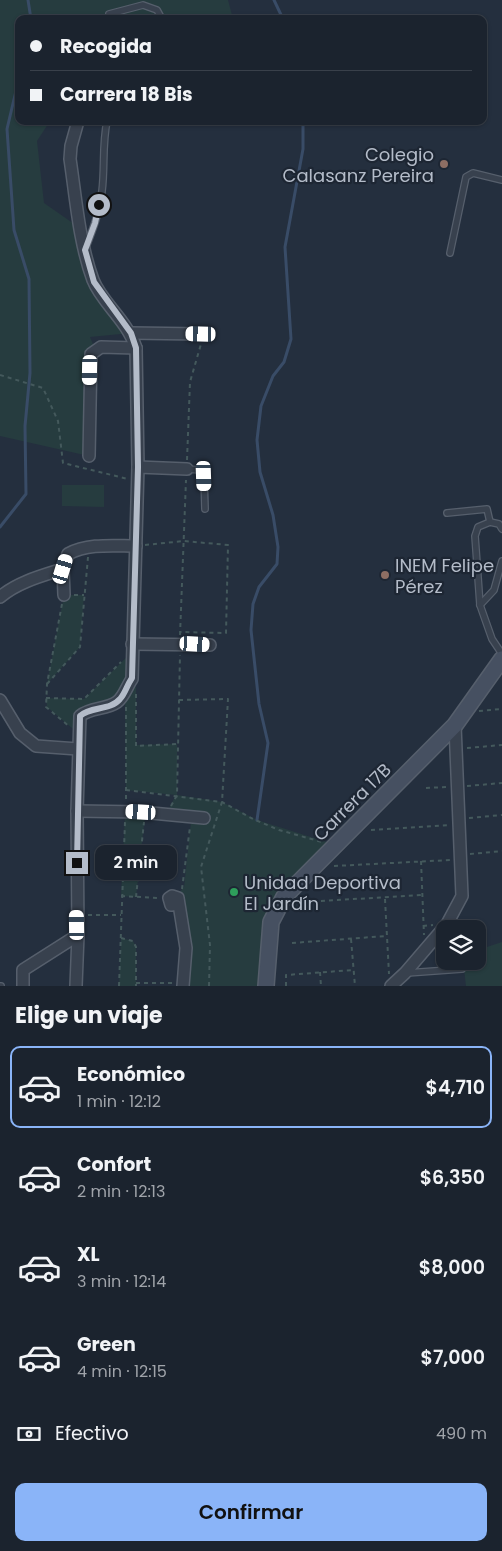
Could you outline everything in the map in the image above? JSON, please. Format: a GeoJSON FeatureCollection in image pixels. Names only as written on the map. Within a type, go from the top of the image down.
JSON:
{"type":"FeatureCollection","features":[{"type":"Feature","properties":{"kind":"street"},"geometry":{"type":"LineString","coordinates":[[76,986],[78,935],[78,734],[80,716],[87,710],[115,704],[121,698],[128,683],[132,648],[138,467],[136,348],[131,333],[94,282],[85,250],[70,159],[71,146],[77,125]]}},
{"type":"Feature","properties":{"kind":"street"},"geometry":{"type":"LineString","coordinates":[[131,333],[201,334]]}},
{"type":"Feature","properties":{"kind":"street"},"geometry":{"type":"LineString","coordinates":[[89,456],[91,354],[101,347],[136,348]]}},
{"type":"Feature","properties":{"kind":"street"},"geometry":{"type":"LineString","coordinates":[[138,467],[187,469]]}},
{"type":"Feature","properties":{"kind":"street"},"geometry":{"type":"LineString","coordinates":[[64,595],[63,569],[68,554],[77,549],[89,547],[136,546]]}},
{"type":"Feature","properties":{"kind":"street"},"geometry":{"type":"LineString","coordinates":[[0,597],[25,581],[63,569]]}},
{"type":"Feature","properties":{"kind":"street"},"geometry":{"type":"LineString","coordinates":[[132,648],[210,645]]}},
{"type":"Feature","properties":{"kind":"street","name":"Carrera 17B"},"geometry":{"type":"LineString","coordinates":[[266,986],[271,922],[276,908],[284,897],[454,725],[502,659]]}},
{"type":"Feature","properties":{"kind":"street"},"geometry":{"type":"LineString","coordinates":[[0,700],[20,733],[36,746],[78,749]]}},
{"type":"Feature","properties":{"kind":"street"},"geometry":{"type":"LineString","coordinates":[[390,982],[405,973],[447,924],[462,896],[454,725]]}},
{"type":"Feature","properties":{"kind":"street"},"geometry":{"type":"LineString","coordinates":[[77,811],[141,812],[204,818]]}},
{"type":"Feature","properties":{"kind":"street"},"geometry":{"type":"LineString","coordinates":[[174,899],[186,948],[183,985]]}},
{"type":"Feature","properties":{"kind":"street"},"geometry":{"type":"LineString","coordinates":[[23,986],[23,970],[78,935]]}},
{"type":"Feature","properties":{"kind":"lane"},"geometry":{"type":"LineString","coordinates":[[109,14],[143,5],[157,10],[160,15]]}},
{"type":"Feature","properties":{"kind":"lane"},"geometry":{"type":"LineString","coordinates":[[85,250],[95,223],[102,191],[102,150],[106,125]]}},
{"type":"Feature","properties":{"kind":"lane"},"geometry":{"type":"LineString","coordinates":[[450,253],[466,177],[473,173],[502,180]]}},
{"type":"Feature","properties":{"kind":"lane"},"geometry":{"type":"LineString","coordinates":[[187,469],[200,470],[204,476],[205,509]]}},
{"type":"Feature","properties":{"kind":"lane"},"geometry":{"type":"LineString","coordinates":[[447,512],[487,509],[490,522]]}},
{"type":"Feature","properties":{"kind":"lane"},"geometry":{"type":"LineString","coordinates":[[502,529],[499,524],[490,522],[478,527],[476,536],[480,605],[492,640],[502,654]]}},
{"type":"Feature","properties":{"kind":"lane"},"geometry":{"type":"LineString","coordinates":[[480,605],[494,590],[502,561]]}},
{"type":"Feature","properties":{"kind":"lane"},"geometry":{"type":"LineString","coordinates":[[405,973],[448,970]]}},
{"type":"Feature","properties":{"kind":"path"},"geometry":{"type":"LineString","coordinates":[[188,457],[190,382],[200,350],[201,334]]}},
{"type":"Feature","properties":{"kind":"path"},"geometry":{"type":"LineString","coordinates":[[0,375],[43,388],[58,421],[64,462],[137,481]]}},
{"type":"Feature","properties":{"kind":"path"},"geometry":{"type":"LineString","coordinates":[[136,546],[184,541],[228,545],[226,633],[180,632],[184,541],[187,469]]}},
{"type":"Feature","properties":{"kind":"path"},"geometry":{"type":"LineString","coordinates":[[47,684],[80,647],[89,547]]}},
{"type":"Feature","properties":{"kind":"path"},"geometry":{"type":"LineString","coordinates":[[64,595],[47,684],[46,707],[78,734]]}},
{"type":"Feature","properties":{"kind":"path"},"geometry":{"type":"LineString","coordinates":[[46,698],[84,699],[132,648]]}},
{"type":"Feature","properties":{"kind":"path"},"geometry":{"type":"LineString","coordinates":[[176,795],[179,668]]}},
{"type":"Feature","properties":{"kind":"path"},"geometry":{"type":"LineString","coordinates":[[128,683],[136,688],[136,746],[177,744]]}},
{"type":"Feature","properties":{"kind":"path"},"geometry":{"type":"LineString","coordinates":[[128,683],[126,790],[222,802],[253,819],[279,830],[336,845]]}},
{"type":"Feature","properties":{"kind":"path"},"geometry":{"type":"LineString","coordinates":[[179,700],[228,699],[222,802],[201,868],[210,945],[209,986]]}},
{"type":"Feature","properties":{"kind":"path"},"geometry":{"type":"LineString","coordinates":[[463,712],[502,709]]}},
{"type":"Feature","properties":{"kind":"path"},"geometry":{"type":"LineString","coordinates":[[456,749],[502,745]]}},
{"type":"Feature","properties":{"kind":"path"},"geometry":{"type":"LineString","coordinates":[[119,986],[125,814]]}},
{"type":"Feature","properties":{"kind":"path"},"geometry":{"type":"LineString","coordinates":[[371,830],[459,822],[502,815]]}},
{"type":"Feature","properties":{"kind":"path"},"geometry":{"type":"LineString","coordinates":[[136,897],[145,816]]}},
{"type":"Feature","properties":{"kind":"path"},"geometry":{"type":"LineString","coordinates":[[121,896],[174,899],[184,887],[191,821]]}},
{"type":"Feature","properties":{"kind":"path"},"geometry":{"type":"LineString","coordinates":[[334,866],[421,861],[502,851]]}},
{"type":"Feature","properties":{"kind":"path"},"geometry":{"type":"LineString","coordinates":[[421,861],[424,950]]}},
{"type":"Feature","properties":{"kind":"path"},"geometry":{"type":"LineString","coordinates":[[305,902],[421,896]]}},
{"type":"Feature","properties":{"kind":"path"},"geometry":{"type":"LineString","coordinates":[[385,898],[390,982]]}},
{"type":"Feature","properties":{"kind":"path"},"geometry":{"type":"LineString","coordinates":[[77,915],[121,915]]}},
{"type":"Feature","properties":{"kind":"path"},"geometry":{"type":"LineString","coordinates":[[292,943],[386,936]]}},
{"type":"Feature","properties":{"kind":"path"},"geometry":{"type":"LineString","coordinates":[[121,938],[133,941],[136,947],[136,985],[183,985]]}},
{"type":"Feature","properties":{"kind":"path"},"geometry":{"type":"LineString","coordinates":[[351,939],[355,986]]}},
{"type":"Feature","properties":{"kind":"path"},"geometry":{"type":"LineString","coordinates":[[286,986],[286,975],[353,970]]}},
{"type":"Feature","properties":{"kind":"path"},"geometry":{"type":"LineString","coordinates":[[320,972],[321,986]]}},
{"type":"Feature","properties":{"kind":"green space"},"geometry":{"type":"Polygon","coordinates":[[[0,0],[228,0],[232,15],[15,15],[15,125],[47,125],[37,141],[44,203],[77,226],[93,277],[131,333],[90,337],[95,349],[89,456],[0,436],[0,0]]]}},
{"type":"Feature","properties":{"kind":"green space"},"geometry":{"type":"Polygon","coordinates":[[[62,485],[104,485],[104,507],[62,506],[62,485]]]}},
{"type":"Feature","properties":{"kind":"green space"},"geometry":{"type":"Polygon","coordinates":[[[64,595],[84,595],[80,647],[47,684],[64,595]]]}},
{"type":"Feature","properties":{"kind":"green space","name":"Unidad Deportiva El Jardín"},"geometry":{"type":"Polygon","coordinates":[[[132,652],[132,678],[136,688],[136,745],[177,744],[177,795],[222,802],[257,820],[336,845],[276,908],[266,986],[183,986],[186,948],[176,896],[184,887],[191,822],[166,814],[176,795],[126,790],[125,689],[121,698],[87,710],[79,734],[47,707],[46,698],[84,699],[132,652]]]}},
{"type":"Feature","properties":{"kind":"green space"},"geometry":{"type":"Polygon","coordinates":[[[125,814],[145,816],[136,897],[121,896],[125,814]]]}},
{"type":"Feature","properties":{"kind":"green space"},"geometry":{"type":"Polygon","coordinates":[[[121,938],[133,941],[136,947],[136,986],[119,986],[121,938]]]}},
{"type":"Feature","properties":{"kind":"green space"},"geometry":{"type":"Polygon","coordinates":[[[502,942],[502,986],[466,986],[464,970],[486,970],[486,947],[502,942]]]}},
{"type":"Feature","properties":{"kind":"waterway"},"geometry":{"type":"LineString","coordinates":[[28,0],[30,15]]}},
{"type":"Feature","properties":{"kind":"waterway"},"geometry":{"type":"LineString","coordinates":[[274,0],[281,15]]}},
{"type":"Feature","properties":{"kind":"waterway"},"geometry":{"type":"LineString","coordinates":[[0,527],[26,494],[25,426],[30,373],[29,279],[14,230],[7,129],[15,95]]}},
{"type":"Feature","properties":{"kind":"waterway"},"geometry":{"type":"LineString","coordinates":[[257,820],[268,743],[259,704],[251,630],[253,604],[259,587],[277,564],[278,547],[273,515],[260,472],[257,440],[261,406],[273,376],[284,362],[291,339],[285,247],[303,149],[303,125]]}},
{"type":"Feature","properties":{"kind":"place","name":"Colegio Calasanz Pereira"},"geometry":{"type":"Point","coordinates":[444,164]}},
{"type":"Feature","properties":{"kind":"place","name":"INEM Felipe Pérez"},"geometry":{"type":"Point","coordinates":[385,575]}},
{"type":"Feature","properties":{"kind":"place","name":"Unidad Deportiva El Jardín"},"geometry":{"type":"Point","coordinates":[234,892]}},
{"type":"Feature","properties":{"kind":"route"},"geometry":{"type":"LineString","coordinates":[[77,863],[78,734],[80,716],[87,710],[115,704],[121,698],[132,678],[138,467],[136,348],[131,333],[94,282],[85,250],[95,223],[99,205]]}}]}
